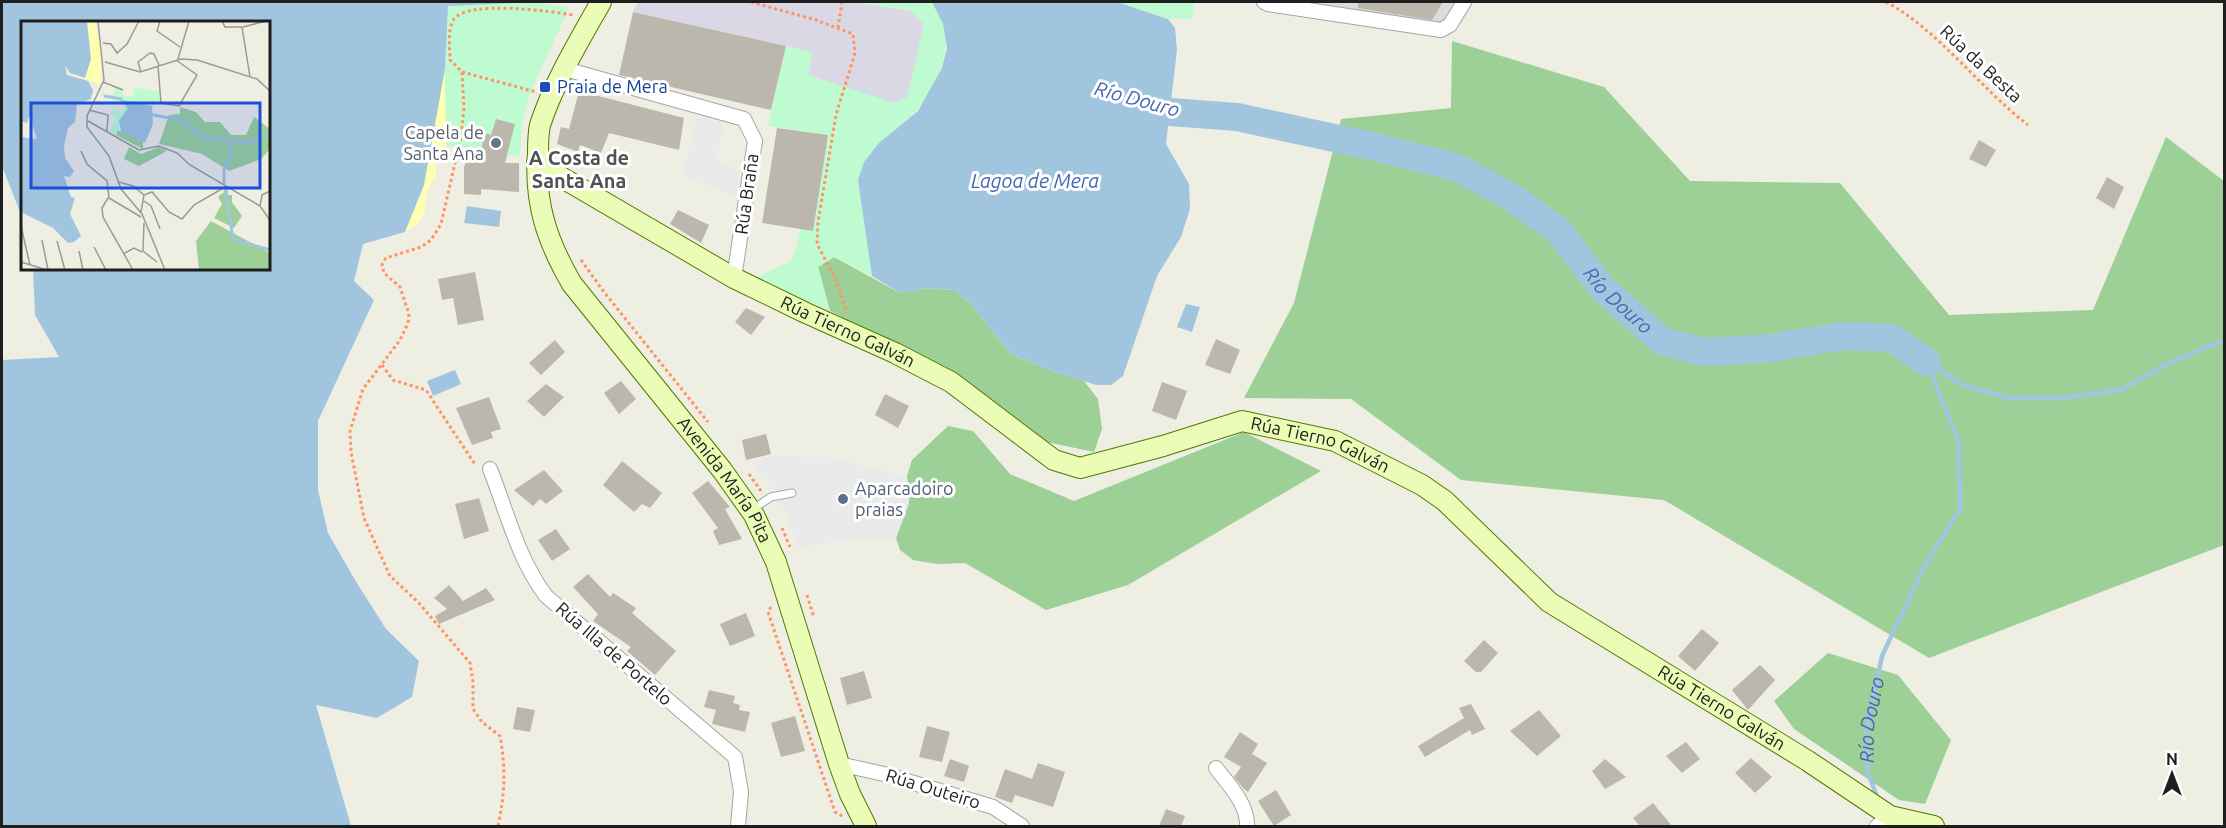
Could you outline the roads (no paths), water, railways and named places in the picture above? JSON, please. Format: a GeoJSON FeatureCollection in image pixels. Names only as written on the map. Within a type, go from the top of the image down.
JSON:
{"type":"FeatureCollection","features":[{"type":"Feature","properties":{"kind":"street","name":"Avenida María Pita"},"geometry":{"type":"LineString","coordinates":[[601,2],[551,96],[539,128],[537,163],[539,206],[546,231],[572,284],[722,470],[751,511],[776,562],[839,764],[850,794],[866,826]]}},
{"type":"Feature","properties":{"kind":"street"},"geometry":{"type":"LineString","coordinates":[[1264,2],[1441,30],[1450,26],[1464,2]]}},
{"type":"Feature","properties":{"kind":"street","name":"Rúa Braña"},"geometry":{"type":"LineString","coordinates":[[565,69],[744,119],[755,141],[734,278]]}},
{"type":"Feature","properties":{"kind":"street","name":"Rúa Tierno Galván"},"geometry":{"type":"LineString","coordinates":[[537,163],[734,278],[895,353],[951,382],[1054,460],[1080,468],[1163,446],[1242,421],[1335,441],[1422,484],[1445,501],[1549,602],[1808,761],[1883,821],[1934,826]]}},
{"type":"Feature","properties":{"kind":"street","name":"Rúa Illa de Portelo"},"geometry":{"type":"LineString","coordinates":[[490,469],[517,543],[533,579],[546,596],[735,757],[741,792],[738,826]]}},
{"type":"Feature","properties":{"kind":"street","name":"Rúa Outeiro"},"geometry":{"type":"LineString","coordinates":[[839,764],[884,774],[993,807],[1022,826]]}},
{"type":"Feature","properties":{"kind":"street"},"geometry":{"type":"LineString","coordinates":[[1216,768],[1239,799],[1247,826]]}},
{"type":"Feature","properties":{"kind":"lane"},"geometry":{"type":"LineString","coordinates":[[751,511],[767,499],[792,493]]}},
{"type":"Feature","properties":{"kind":"water"},"geometry":{"type":"Polygon","coordinates":[[[2,2],[538,2],[448,6],[445,69],[424,185],[405,232],[363,244],[354,281],[374,300],[318,421],[318,490],[328,533],[386,629],[419,661],[412,697],[377,718],[316,705],[351,826],[2,826],[2,360],[59,357],[35,315],[33,270],[270,270],[270,21],[21,21],[21,214],[2,166],[2,2]]]}},
{"type":"Feature","properties":{"kind":"water","name":"Lagoa de Mera"},"geometry":{"type":"Polygon","coordinates":[[[932,2],[1117,2],[1168,19],[1175,28],[1177,50],[1166,144],[1189,184],[1190,209],[1181,237],[1157,276],[1123,376],[1111,385],[1096,385],[1011,354],[970,303],[954,290],[927,288],[900,293],[872,276],[858,180],[864,162],[879,143],[918,111],[942,68],[947,48],[943,24],[932,2]]]}},
{"type":"Feature","properties":{"kind":"water"},"geometry":{"type":"Polygon","coordinates":[[[467,206],[501,211],[499,227],[464,223],[467,206]]]}},
{"type":"Feature","properties":{"kind":"water"},"geometry":{"type":"Polygon","coordinates":[[[1186,304],[1200,307],[1192,332],[1177,327],[1186,304]]]}},
{"type":"Feature","properties":{"kind":"water"},"geometry":{"type":"Polygon","coordinates":[[[455,370],[461,384],[433,396],[427,381],[455,370]]]}},
{"type":"Feature","properties":{"kind":"waterway","name":"Río Douro"},"geometry":{"type":"LineString","coordinates":[[1134,102],[1170,112],[1237,117],[1376,147],[1458,168],[1508,195],[1558,230],[1603,289],[1662,341],[1704,352],[1770,348],[1843,336],[1892,338],[1927,362]]}},
{"type":"Feature","properties":{"kind":"waterway"},"geometry":{"type":"LineString","coordinates":[[1927,362],[1961,384],[2008,398],[2062,398],[2121,390],[2167,364],[2224,340]]}},
{"type":"Feature","properties":{"kind":"waterway","name":"Río Douro"},"geometry":{"type":"LineString","coordinates":[[1876,794],[1867,770],[1867,728],[1882,656],[1926,563],[1960,509],[1959,442],[1927,362]]}},
{"type":"Feature","properties":{"kind":"place","name":"Praia de Mera"},"geometry":{"type":"Point","coordinates":[545,87]}},
{"type":"Feature","properties":{"kind":"place","name":"Capela de Santa Ana"},"geometry":{"type":"Point","coordinates":[496,143]}},
{"type":"Feature","properties":{"kind":"place","name":"Aparcadoiro praias"},"geometry":{"type":"Point","coordinates":[843,499]}},
{"type":"Feature","properties":{"kind":"district","name":"A Costa de Santa Ana"},"geometry":{"type":"Point","coordinates":[579,170]}}]}
